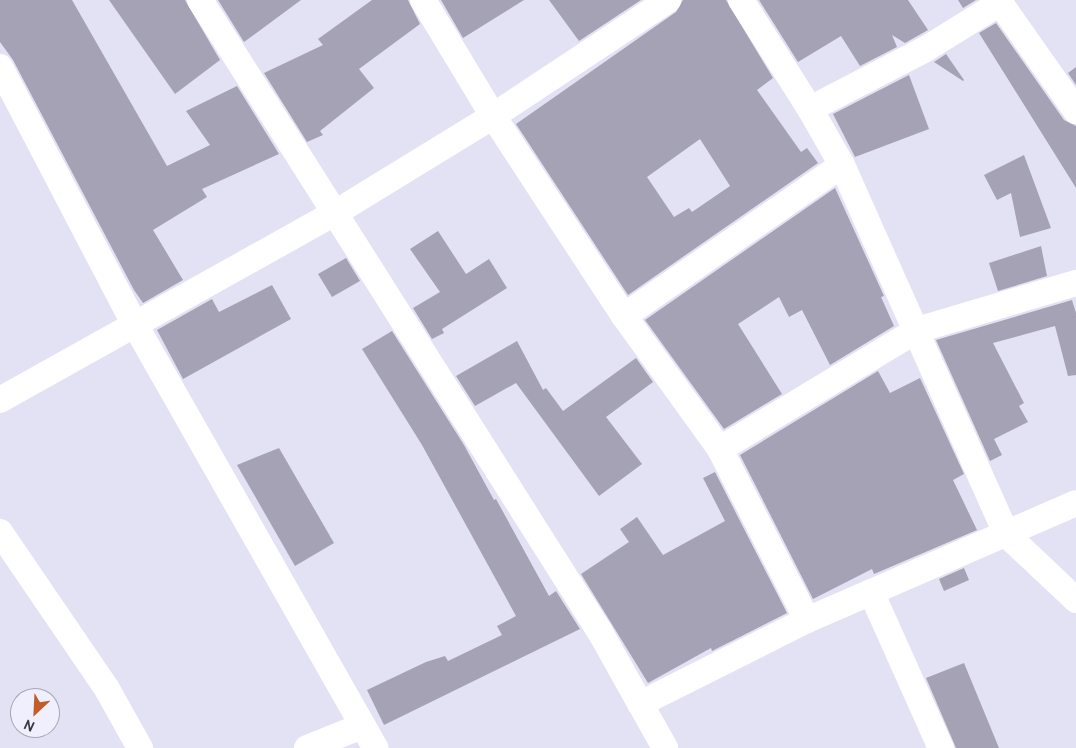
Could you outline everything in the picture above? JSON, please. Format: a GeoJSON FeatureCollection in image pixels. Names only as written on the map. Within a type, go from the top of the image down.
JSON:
{"type":"FeatureCollection","features":[{"type":"Feature","properties":{"kind":"street"},"geometry":{"type":"LineString","coordinates":[[200,0],[600,632],[665,748]]}},
{"type":"Feature","properties":{"kind":"street"},"geometry":{"type":"LineString","coordinates":[[423,0],[493,116],[624,316],[720,449],[807,620]]}},
{"type":"Feature","properties":{"kind":"street"},"geometry":{"type":"LineString","coordinates":[[0,400],[134,322],[335,213],[493,116],[668,0]]}},
{"type":"Feature","properties":{"kind":"street"},"geometry":{"type":"LineString","coordinates":[[741,0],[810,108],[842,165],[1007,535],[1076,600]]}},
{"type":"Feature","properties":{"kind":"street"},"geometry":{"type":"LineString","coordinates":[[810,108],[924,50],[999,1],[1076,111]]}},
{"type":"Feature","properties":{"kind":"street"},"geometry":{"type":"LineString","coordinates":[[0,67],[134,322],[376,748]]}},
{"type":"Feature","properties":{"kind":"street"},"geometry":{"type":"LineString","coordinates":[[624,316],[842,165]]}},
{"type":"Feature","properties":{"kind":"street"},"geometry":{"type":"LineString","coordinates":[[720,449],[917,330],[1076,283]]}},
{"type":"Feature","properties":{"kind":"street"},"geometry":{"type":"LineString","coordinates":[[640,704],[807,620],[872,594],[1076,503]]}},
{"type":"Feature","properties":{"kind":"street"},"geometry":{"type":"LineString","coordinates":[[0,532],[107,689],[140,748]]}},
{"type":"Feature","properties":{"kind":"street"},"geometry":{"type":"LineString","coordinates":[[872,594],[941,748]]}},
{"type":"Feature","properties":{"kind":"street"},"geometry":{"type":"LineString","coordinates":[[307,748],[362,726]]}},
{"type":"Feature","properties":{"kind":"building"},"geometry":{"type":"Polygon","coordinates":[[[0,0],[72,0],[167,166],[210,145],[186,111],[237,86],[279,154],[202,189],[207,197],[153,230],[183,280],[143,303],[134,290],[13,60],[0,42],[0,0]]]}},
{"type":"Feature","properties":{"kind":"building"},"geometry":{"type":"Polygon","coordinates":[[[109,0],[185,0],[220,60],[175,94],[109,0]]]}},
{"type":"Feature","properties":{"kind":"building"},"geometry":{"type":"Polygon","coordinates":[[[218,0],[301,0],[244,42],[218,0]]]}},
{"type":"Feature","properties":{"kind":"building"},"geometry":{"type":"Polygon","coordinates":[[[372,0],[408,0],[420,24],[359,69],[374,88],[320,131],[323,135],[307,142],[264,73],[323,45],[318,39],[372,0]]]}},
{"type":"Feature","properties":{"kind":"building"},"geometry":{"type":"Polygon","coordinates":[[[441,0],[524,0],[463,38],[441,0]]]}},
{"type":"Feature","properties":{"kind":"building"},"geometry":{"type":"Polygon","coordinates":[[[549,0],[641,0],[579,41],[549,0]]]}},
{"type":"Feature","properties":{"kind":"building"},"geometry":{"type":"Polygon","coordinates":[[[683,0],[726,0],[773,78],[757,90],[801,152],[807,148],[818,163],[628,295],[516,124],[676,12],[683,0]],[[700,139],[647,177],[674,217],[689,208],[692,212],[730,186],[700,139]]]}},
{"type":"Feature","properties":{"kind":"building"},"geometry":{"type":"Polygon","coordinates":[[[759,0],[908,0],[928,30],[905,43],[892,35],[897,47],[860,66],[841,36],[798,62],[759,0]]]}},
{"type":"Feature","properties":{"kind":"building"},"geometry":{"type":"Polygon","coordinates":[[[958,0],[976,0],[963,8],[958,0]]]}},
{"type":"Feature","properties":{"kind":"building"},"geometry":{"type":"Polygon","coordinates":[[[996,23],[1064,120],[1076,126],[1076,188],[979,33],[996,23]]]}},
{"type":"Feature","properties":{"kind":"building"},"geometry":{"type":"Polygon","coordinates":[[[946,54],[964,80],[963,81],[934,62],[946,54]]]}},
{"type":"Feature","properties":{"kind":"building"},"geometry":{"type":"Polygon","coordinates":[[[1076,67],[1076,85],[1068,73],[1076,67]]]}},
{"type":"Feature","properties":{"kind":"building"},"geometry":{"type":"Polygon","coordinates":[[[909,75],[929,129],[855,157],[833,114],[909,75]]]}},
{"type":"Feature","properties":{"kind":"building"},"geometry":{"type":"Polygon","coordinates":[[[1024,155],[1051,228],[1020,237],[1011,193],[997,200],[984,175],[1024,155]]]}},
{"type":"Feature","properties":{"kind":"building"},"geometry":{"type":"Polygon","coordinates":[[[835,188],[884,296],[881,297],[894,326],[830,365],[802,310],[789,317],[779,297],[738,324],[782,394],[724,429],[645,320],[835,188]]]}},
{"type":"Feature","properties":{"kind":"building"},"geometry":{"type":"Polygon","coordinates":[[[438,231],[466,274],[489,259],[507,288],[442,329],[444,333],[432,339],[413,308],[440,292],[410,249],[438,231]]]}},
{"type":"Feature","properties":{"kind":"building"},"geometry":{"type":"Polygon","coordinates":[[[1041,246],[1047,276],[998,291],[989,263],[1041,246]]]}},
{"type":"Feature","properties":{"kind":"building"},"geometry":{"type":"Polygon","coordinates":[[[346,258],[360,281],[332,297],[318,274],[346,258]]]}},
{"type":"Feature","properties":{"kind":"building"},"geometry":{"type":"Polygon","coordinates":[[[272,285],[291,319],[183,379],[157,330],[212,299],[219,312],[272,285]]]}},
{"type":"Feature","properties":{"kind":"building"},"geometry":{"type":"Polygon","coordinates":[[[1072,300],[1076,313],[1076,375],[1068,376],[1055,326],[993,343],[1024,403],[1019,406],[1028,422],[994,439],[1002,455],[990,461],[936,340],[1072,300]]]}},
{"type":"Feature","properties":{"kind":"building"},"geometry":{"type":"Polygon","coordinates":[[[392,331],[464,445],[494,500],[496,499],[549,596],[556,591],[580,629],[384,725],[367,690],[426,662],[445,656],[448,661],[502,635],[497,626],[516,616],[422,445],[362,349],[392,331]]]}},
{"type":"Feature","properties":{"kind":"building"},"geometry":{"type":"Polygon","coordinates":[[[517,341],[543,390],[546,388],[563,411],[636,358],[653,382],[606,417],[642,464],[599,496],[516,383],[475,406],[456,376],[517,341]]]}},
{"type":"Feature","properties":{"kind":"building"},"geometry":{"type":"Polygon","coordinates":[[[878,371],[890,393],[920,378],[964,474],[953,480],[977,530],[874,574],[872,569],[813,599],[740,455],[878,371]]]}},
{"type":"Feature","properties":{"kind":"building"},"geometry":{"type":"Polygon","coordinates":[[[279,448],[334,543],[295,566],[237,465],[279,448]]]}},
{"type":"Feature","properties":{"kind":"building"},"geometry":{"type":"Polygon","coordinates":[[[715,472],[787,613],[712,651],[711,648],[648,683],[581,574],[629,542],[620,529],[637,517],[663,555],[725,521],[703,478],[715,472]]]}},
{"type":"Feature","properties":{"kind":"building"},"geometry":{"type":"Polygon","coordinates":[[[964,568],[969,580],[944,591],[939,579],[964,568]]]}},
{"type":"Feature","properties":{"kind":"building"},"geometry":{"type":"Polygon","coordinates":[[[964,663],[999,748],[956,748],[926,678],[964,663]]]}}]}
